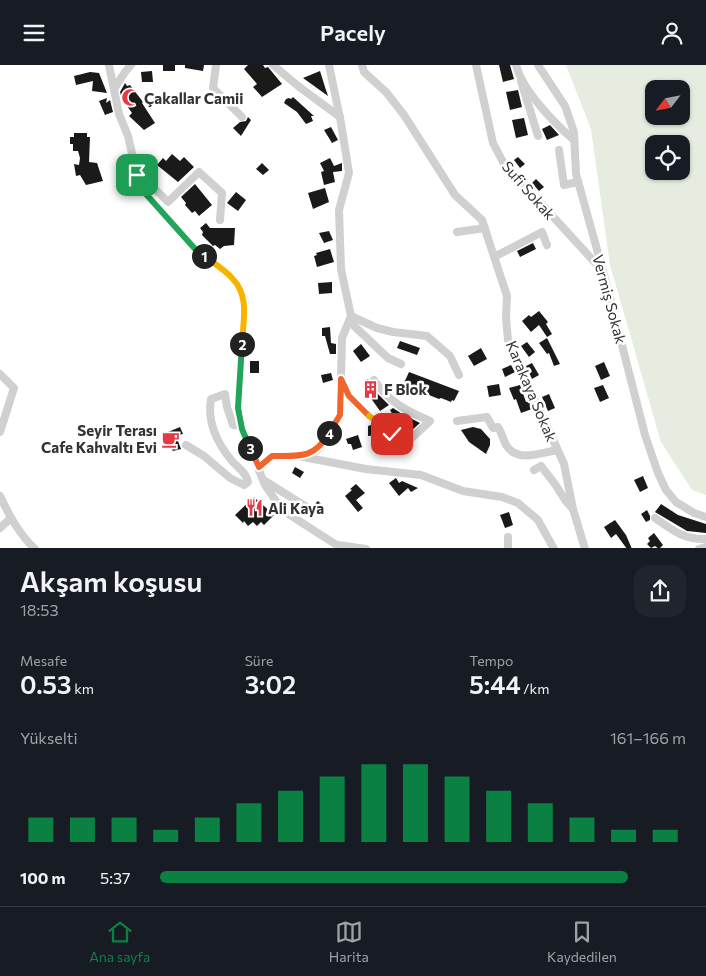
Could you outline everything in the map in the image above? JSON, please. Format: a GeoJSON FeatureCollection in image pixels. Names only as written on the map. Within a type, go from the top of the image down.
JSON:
{"type":"FeatureCollection","features":[{"type":"Feature","properties":{"kind":"street"},"geometry":{"type":"LineString","coordinates":[[109,65],[119,114],[128,136],[137,175],[145,193],[196,250],[232,278],[242,292],[244,303],[238,408],[242,426],[263,480],[282,510],[341,547],[354,548]]}},
{"type":"Feature","properties":{"kind":"street"},"geometry":{"type":"LineString","coordinates":[[114,89],[131,65]]}},
{"type":"Feature","properties":{"kind":"street"},"geometry":{"type":"LineString","coordinates":[[216,65],[213,87],[242,117]]}},
{"type":"Feature","properties":{"kind":"street"},"geometry":{"type":"LineString","coordinates":[[273,65],[340,117]]}},
{"type":"Feature","properties":{"kind":"street"},"geometry":{"type":"LineString","coordinates":[[298,456],[316,451],[340,415],[342,338],[350,319],[341,269],[339,210],[349,173],[329,65]]}},
{"type":"Feature","properties":{"kind":"street","name":"Karakaya Sokak"},"geometry":{"type":"LineString","coordinates":[[362,65],[364,71],[386,92],[404,115],[455,195],[482,220],[507,295],[506,318],[508,340],[564,464],[572,507],[585,548]]}},
{"type":"Feature","properties":{"kind":"street","name":"Vermiş Sokak"},"geometry":{"type":"LineString","coordinates":[[538,65],[565,105],[574,132],[576,174],[603,271],[644,435],[658,473],[666,490],[676,502],[694,513],[706,517]]}},
{"type":"Feature","properties":{"kind":"street","name":"Sufi Sokak"},"geometry":{"type":"LineString","coordinates":[[475,66],[493,143],[503,162],[603,271]]}},
{"type":"Feature","properties":{"kind":"street"},"geometry":{"type":"LineString","coordinates":[[517,68],[534,97],[563,131],[574,140]]}},
{"type":"Feature","properties":{"kind":"street"},"geometry":{"type":"LineString","coordinates":[[517,68],[538,136]]}},
{"type":"Feature","properties":{"kind":"street"},"geometry":{"type":"LineString","coordinates":[[560,150],[564,185],[578,182]]}},
{"type":"Feature","properties":{"kind":"street"},"geometry":{"type":"LineString","coordinates":[[133,157],[147,181],[168,202],[199,172],[222,193],[220,220]]}},
{"type":"Feature","properties":{"kind":"street"},"geometry":{"type":"LineString","coordinates":[[457,232],[485,228]]}},
{"type":"Feature","properties":{"kind":"street"},"geometry":{"type":"LineString","coordinates":[[494,257],[542,232],[547,245]]}},
{"type":"Feature","properties":{"kind":"street"},"geometry":{"type":"LineString","coordinates":[[350,319],[388,358],[401,364]]}},
{"type":"Feature","properties":{"kind":"street"},"geometry":{"type":"LineString","coordinates":[[350,319],[393,332],[427,336],[436,342],[450,357],[460,375]]}},
{"type":"Feature","properties":{"kind":"street"},"geometry":{"type":"LineString","coordinates":[[0,375],[14,388],[0,432]]}},
{"type":"Feature","properties":{"kind":"street"},"geometry":{"type":"LineString","coordinates":[[341,379],[349,396],[357,406],[366,415],[380,423],[402,447],[430,421],[384,395],[374,380]]}},
{"type":"Feature","properties":{"kind":"street"},"geometry":{"type":"LineString","coordinates":[[186,445],[244,485],[248,482],[247,475],[231,459],[215,432],[209,412],[211,399],[225,394],[233,425],[242,426]]}},
{"type":"Feature","properties":{"kind":"street"},"geometry":{"type":"LineString","coordinates":[[457,421],[487,417],[493,428],[498,427],[507,445],[516,454],[526,456],[557,449]]}},
{"type":"Feature","properties":{"kind":"street"},"geometry":{"type":"LineString","coordinates":[[259,467],[272,456],[298,456],[366,469],[421,475],[463,491],[502,497],[518,503],[538,520],[553,548]]}},
{"type":"Feature","properties":{"kind":"street"},"geometry":{"type":"LineString","coordinates":[[534,471],[541,467],[572,507]]}},
{"type":"Feature","properties":{"kind":"street"},"geometry":{"type":"LineString","coordinates":[[263,480],[308,508]]}},
{"type":"Feature","properties":{"kind":"street"},"geometry":{"type":"LineString","coordinates":[[0,496],[11,518],[34,548]]}},
{"type":"Feature","properties":{"kind":"street"},"geometry":{"type":"LineString","coordinates":[[0,528],[11,518]]}},
{"type":"Feature","properties":{"kind":"street"},"geometry":{"type":"LineString","coordinates":[[655,518],[676,533],[692,539],[706,539]]}},
{"type":"Feature","properties":{"kind":"street"},"geometry":{"type":"LineString","coordinates":[[508,537],[508,548]]}},
{"type":"Feature","properties":{"kind":"shaded area"},"geometry":{"type":"Polygon","coordinates":[[[566,65],[706,65],[706,495],[692,490],[661,442],[610,265],[591,129],[566,65]]]}},
{"type":"Feature","properties":{"kind":"building"},"geometry":{"type":"Polygon","coordinates":[[[163,65],[175,65],[175,71],[163,71],[163,65]]]}},
{"type":"Feature","properties":{"kind":"building"},"geometry":{"type":"Polygon","coordinates":[[[185,65],[204,65],[203,71],[185,68],[185,65]]]}},
{"type":"Feature","properties":{"kind":"building"},"geometry":{"type":"Polygon","coordinates":[[[248,65],[268,67],[282,84],[262,97],[253,87],[257,84],[244,69],[248,65]]]}},
{"type":"Feature","properties":{"kind":"building"},"geometry":{"type":"Polygon","coordinates":[[[499,65],[510,65],[514,79],[503,82],[499,65]]]}},
{"type":"Feature","properties":{"kind":"building"},"geometry":{"type":"Polygon","coordinates":[[[152,71],[153,82],[142,82],[141,72],[152,71]]]}},
{"type":"Feature","properties":{"kind":"building"},"geometry":{"type":"Polygon","coordinates":[[[320,71],[325,87],[328,96],[303,78],[320,71]]]}},
{"type":"Feature","properties":{"kind":"building"},"geometry":{"type":"Polygon","coordinates":[[[90,72],[99,73],[107,93],[92,91],[93,81],[76,85],[74,76],[90,72]]]}},
{"type":"Feature","properties":{"kind":"building"},"geometry":{"type":"Polygon","coordinates":[[[125,83],[127,86],[130,85],[143,102],[155,123],[144,130],[129,116],[132,113],[122,99],[120,92],[125,83]]]}},
{"type":"Feature","properties":{"kind":"building"},"geometry":{"type":"Polygon","coordinates":[[[518,90],[522,107],[510,110],[506,92],[518,90]]]}},
{"type":"Feature","properties":{"kind":"building"},"geometry":{"type":"Polygon","coordinates":[[[293,97],[314,116],[311,116],[313,121],[306,124],[297,112],[284,103],[286,99],[293,97]]]}},
{"type":"Feature","properties":{"kind":"building"},"geometry":{"type":"Polygon","coordinates":[[[107,98],[106,103],[110,100],[113,112],[105,115],[99,101],[107,98]]]}},
{"type":"Feature","properties":{"kind":"building"},"geometry":{"type":"Polygon","coordinates":[[[248,117],[251,120],[241,136],[233,128],[240,122],[246,121],[248,117]]]}},
{"type":"Feature","properties":{"kind":"building"},"geometry":{"type":"Polygon","coordinates":[[[524,118],[528,135],[516,138],[512,120],[524,118]]]}},
{"type":"Feature","properties":{"kind":"building"},"geometry":{"type":"Polygon","coordinates":[[[550,125],[559,135],[547,140],[542,129],[550,125]]]}},
{"type":"Feature","properties":{"kind":"building"},"geometry":{"type":"Polygon","coordinates":[[[331,127],[338,140],[332,143],[324,130],[331,127]]]}},
{"type":"Feature","properties":{"kind":"building"},"geometry":{"type":"Polygon","coordinates":[[[74,133],[87,133],[87,137],[90,137],[89,162],[97,163],[103,181],[86,185],[80,175],[76,176],[74,164],[79,165],[80,158],[78,151],[73,151],[73,144],[70,144],[70,137],[74,137],[74,133]]]}},
{"type":"Feature","properties":{"kind":"building"},"geometry":{"type":"Polygon","coordinates":[[[172,154],[180,161],[184,157],[194,167],[178,182],[157,165],[163,158],[166,161],[172,154]]]}},
{"type":"Feature","properties":{"kind":"building"},"geometry":{"type":"Polygon","coordinates":[[[518,157],[525,164],[520,168],[514,160],[518,157]]]}},
{"type":"Feature","properties":{"kind":"building"},"geometry":{"type":"Polygon","coordinates":[[[330,158],[334,166],[342,163],[342,171],[333,172],[335,182],[324,185],[321,172],[324,171],[320,163],[330,158]]]}},
{"type":"Feature","properties":{"kind":"building"},"geometry":{"type":"Polygon","coordinates":[[[262,163],[269,170],[263,175],[256,169],[262,163]]]}},
{"type":"Feature","properties":{"kind":"building"},"geometry":{"type":"Polygon","coordinates":[[[536,179],[544,187],[539,191],[532,183],[536,179]]]}},
{"type":"Feature","properties":{"kind":"building"},"geometry":{"type":"Polygon","coordinates":[[[195,184],[212,205],[199,216],[195,211],[192,213],[181,197],[195,184]]]}},
{"type":"Feature","properties":{"kind":"building"},"geometry":{"type":"Polygon","coordinates":[[[325,188],[329,202],[313,209],[308,193],[325,188]]]}},
{"type":"Feature","properties":{"kind":"building"},"geometry":{"type":"Polygon","coordinates":[[[236,192],[246,200],[238,211],[227,203],[236,192]]]}},
{"type":"Feature","properties":{"kind":"building"},"geometry":{"type":"Polygon","coordinates":[[[206,223],[210,228],[235,228],[234,245],[224,246],[220,249],[215,245],[213,246],[202,235],[203,232],[200,228],[206,223]]]}},
{"type":"Feature","properties":{"kind":"building"},"geometry":{"type":"Polygon","coordinates":[[[329,231],[333,240],[324,243],[319,233],[329,231]]]}},
{"type":"Feature","properties":{"kind":"building"},"geometry":{"type":"Polygon","coordinates":[[[533,243],[536,249],[520,257],[517,251],[533,243]]]}},
{"type":"Feature","properties":{"kind":"building"},"geometry":{"type":"Polygon","coordinates":[[[330,249],[334,262],[317,267],[314,256],[317,255],[316,253],[330,249]]]}},
{"type":"Feature","properties":{"kind":"building"},"geometry":{"type":"Polygon","coordinates":[[[332,282],[332,293],[319,294],[318,283],[332,282]]]}},
{"type":"Feature","properties":{"kind":"building"},"geometry":{"type":"Polygon","coordinates":[[[539,311],[548,322],[546,324],[552,334],[547,337],[539,325],[531,332],[522,321],[529,315],[531,317],[539,311]]]}},
{"type":"Feature","properties":{"kind":"building"},"geometry":{"type":"Polygon","coordinates":[[[330,327],[331,343],[336,344],[336,354],[330,354],[325,336],[322,336],[322,328],[330,327]]]}},
{"type":"Feature","properties":{"kind":"building"},"geometry":{"type":"Polygon","coordinates":[[[547,338],[560,364],[554,366],[549,353],[547,354],[539,343],[547,338]]]}},
{"type":"Feature","properties":{"kind":"building"},"geometry":{"type":"Polygon","coordinates":[[[400,341],[420,348],[417,355],[397,348],[400,341]]]}},
{"type":"Feature","properties":{"kind":"building"},"geometry":{"type":"Polygon","coordinates":[[[527,342],[535,352],[529,357],[521,346],[527,342]]]}},
{"type":"Feature","properties":{"kind":"building"},"geometry":{"type":"Polygon","coordinates":[[[361,344],[370,356],[361,362],[353,351],[361,344]]]}},
{"type":"Feature","properties":{"kind":"building"},"geometry":{"type":"Polygon","coordinates":[[[481,348],[487,359],[474,366],[468,356],[481,348]]]}},
{"type":"Feature","properties":{"kind":"building"},"geometry":{"type":"Polygon","coordinates":[[[250,361],[259,361],[259,373],[250,373],[250,361]]]}},
{"type":"Feature","properties":{"kind":"building"},"geometry":{"type":"Polygon","coordinates":[[[604,362],[610,376],[601,380],[595,366],[604,362]]]}},
{"type":"Feature","properties":{"kind":"building"},"geometry":{"type":"Polygon","coordinates":[[[532,363],[539,375],[532,379],[526,366],[532,363]]]}},
{"type":"Feature","properties":{"kind":"building"},"geometry":{"type":"Polygon","coordinates":[[[511,365],[515,372],[505,377],[502,369],[511,365]]]}},
{"type":"Feature","properties":{"kind":"building"},"geometry":{"type":"Polygon","coordinates":[[[409,372],[459,391],[454,401],[439,399],[406,386],[404,383],[409,372]]]}},
{"type":"Feature","properties":{"kind":"building"},"geometry":{"type":"Polygon","coordinates":[[[331,373],[333,380],[323,383],[321,375],[331,373]]]}},
{"type":"Feature","properties":{"kind":"building"},"geometry":{"type":"Polygon","coordinates":[[[368,379],[375,391],[389,405],[380,411],[363,387],[366,386],[364,382],[368,379]]]}},
{"type":"Feature","properties":{"kind":"building"},"geometry":{"type":"Polygon","coordinates":[[[499,384],[501,395],[489,397],[487,386],[499,384]]]}},
{"type":"Feature","properties":{"kind":"building"},"geometry":{"type":"Polygon","coordinates":[[[520,385],[526,402],[529,401],[532,409],[521,413],[516,399],[514,400],[509,388],[520,385]]]}},
{"type":"Feature","properties":{"kind":"building"},"geometry":{"type":"Polygon","coordinates":[[[603,385],[609,398],[600,402],[594,388],[603,385]]]}},
{"type":"Feature","properties":{"kind":"building"},"geometry":{"type":"Polygon","coordinates":[[[549,394],[555,408],[548,411],[542,397],[549,394]]]}},
{"type":"Feature","properties":{"kind":"building"},"geometry":{"type":"Polygon","coordinates":[[[393,408],[406,416],[397,422],[390,410],[393,408]]]}},
{"type":"Feature","properties":{"kind":"building"},"geometry":{"type":"Polygon","coordinates":[[[410,418],[420,423],[412,430],[406,420],[410,418]]]}},
{"type":"Feature","properties":{"kind":"building"},"geometry":{"type":"Polygon","coordinates":[[[371,423],[379,429],[379,435],[368,436],[368,426],[371,423]]]}},
{"type":"Feature","properties":{"kind":"building","name":"Seyir Terası Cafe Kahvaltı Evi"},"geometry":{"type":"Polygon","coordinates":[[[180,427],[183,434],[176,436],[181,449],[173,451],[165,441],[166,437],[168,432],[180,427]]]}},
{"type":"Feature","properties":{"kind":"building"},"geometry":{"type":"Polygon","coordinates":[[[473,427],[481,429],[490,439],[490,445],[486,454],[469,442],[461,430],[473,427]]]}},
{"type":"Feature","properties":{"kind":"building"},"geometry":{"type":"Polygon","coordinates":[[[358,435],[362,447],[353,450],[351,444],[348,444],[346,439],[358,435]]]}},
{"type":"Feature","properties":{"kind":"building"},"geometry":{"type":"Polygon","coordinates":[[[384,437],[393,448],[383,453],[378,445],[381,443],[379,440],[384,437]]]}},
{"type":"Feature","properties":{"kind":"building"},"geometry":{"type":"Polygon","coordinates":[[[295,467],[304,472],[300,478],[292,473],[295,467]]]}},
{"type":"Feature","properties":{"kind":"building"},"geometry":{"type":"Polygon","coordinates":[[[643,476],[648,488],[640,492],[634,480],[643,476]]]}},
{"type":"Feature","properties":{"kind":"building"},"geometry":{"type":"Polygon","coordinates":[[[396,478],[399,483],[402,481],[418,488],[411,492],[408,488],[399,496],[389,483],[396,478]]]}},
{"type":"Feature","properties":{"kind":"building"},"geometry":{"type":"Polygon","coordinates":[[[356,484],[365,493],[356,500],[363,508],[358,512],[345,496],[356,484]]]}},
{"type":"Feature","properties":{"kind":"building","name":"Ali Kaya"},"geometry":{"type":"Polygon","coordinates":[[[254,497],[274,515],[264,525],[261,522],[257,526],[253,522],[248,526],[235,515],[254,497]]]}},
{"type":"Feature","properties":{"kind":"building"},"geometry":{"type":"Polygon","coordinates":[[[318,501],[325,508],[318,514],[313,509],[313,506],[318,501]]]}},
{"type":"Feature","properties":{"kind":"building"},"geometry":{"type":"Polygon","coordinates":[[[661,504],[678,515],[706,524],[706,533],[687,531],[655,512],[661,504]]]}},
{"type":"Feature","properties":{"kind":"building"},"geometry":{"type":"Polygon","coordinates":[[[647,510],[650,520],[646,522],[641,514],[647,510]]]}},
{"type":"Feature","properties":{"kind":"building"},"geometry":{"type":"Polygon","coordinates":[[[509,512],[513,525],[505,528],[500,515],[509,512]]]}},
{"type":"Feature","properties":{"kind":"building"},"geometry":{"type":"Polygon","coordinates":[[[615,520],[626,535],[632,548],[626,548],[616,534],[611,538],[604,527],[615,520]]]}},
{"type":"Feature","properties":{"kind":"building"},"geometry":{"type":"Polygon","coordinates":[[[654,533],[663,545],[660,548],[655,546],[651,548],[647,544],[650,541],[648,538],[654,533]]]}},
{"type":"Feature","properties":{"kind":"place","name":"Çakallar Camii"},"geometry":{"type":"Point","coordinates":[130,98]}},
{"type":"Feature","properties":{"kind":"place","name":"F Blok"},"geometry":{"type":"Point","coordinates":[370,389]}},
{"type":"Feature","properties":{"kind":"place","name":"Seyir Terası Cafe Kahvaltı Evi"},"geometry":{"type":"Point","coordinates":[171,439]}},
{"type":"Feature","properties":{"kind":"place","name":"Ali Kaya"},"geometry":{"type":"Point","coordinates":[254,508]}},
{"type":"Feature","properties":{"kind":"route"},"geometry":{"type":"LineString","coordinates":[[137,175],[145,193],[196,250],[232,278],[242,292],[244,303],[238,408],[242,429],[259,467],[272,456],[298,456],[316,451],[340,415],[341,379],[349,396],[357,406],[392,434]]}}]}
